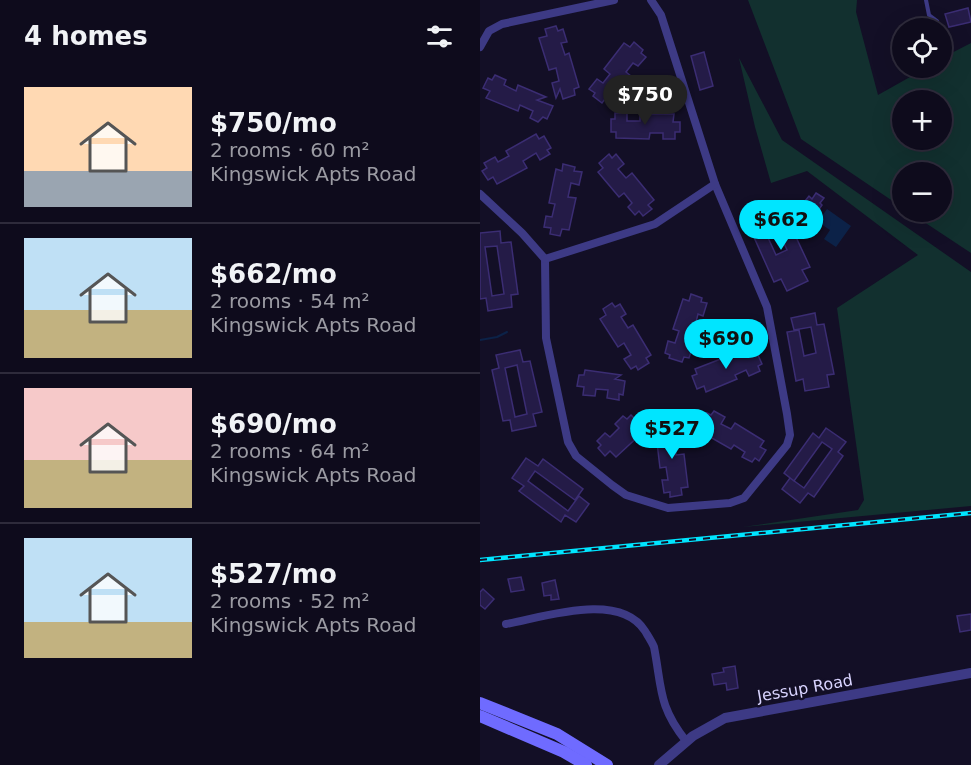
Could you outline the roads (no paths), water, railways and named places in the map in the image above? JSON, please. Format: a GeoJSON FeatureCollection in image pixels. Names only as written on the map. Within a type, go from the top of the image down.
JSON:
{"type":"FeatureCollection","features":[{"type":"Feature","properties":{"kind":"main road"},"geometry":{"type":"LineString","coordinates":[[480,703],[557,735],[607,765]]}},
{"type":"Feature","properties":{"kind":"main road"},"geometry":{"type":"LineString","coordinates":[[480,716],[564,752],[586,765]]}},
{"type":"Feature","properties":{"kind":"street"},"geometry":{"type":"LineString","coordinates":[[480,47],[489,31],[502,24],[614,0]]}},
{"type":"Feature","properties":{"kind":"street"},"geometry":{"type":"LineString","coordinates":[[480,194],[522,232],[545,259],[549,354],[568,442],[576,456],[626,495],[651,505],[668,508],[730,503],[744,498],[787,445],[790,435],[767,307],[715,184],[661,15],[651,0]]}},
{"type":"Feature","properties":{"kind":"street"},"geometry":{"type":"LineString","coordinates":[[545,259],[655,224],[715,184]]}},
{"type":"Feature","properties":{"kind":"street"},"geometry":{"type":"LineString","coordinates":[[506,624],[595,609],[616,611],[631,617],[642,626],[653,645],[665,709],[672,724],[686,741]]}},
{"type":"Feature","properties":{"kind":"street","name":"Jessup Road"},"geometry":{"type":"LineString","coordinates":[[659,765],[686,741],[725,718],[971,673]]}},
{"type":"Feature","properties":{"kind":"lane"},"geometry":{"type":"LineString","coordinates":[[926,0],[929,15],[933,18]]}},
{"type":"Feature","properties":{"kind":"water"},"geometry":{"type":"Polygon","coordinates":[[[827,209],[851,226],[836,247],[824,239],[830,230],[818,222],[827,209]]]}},
{"type":"Feature","properties":{"kind":"waterway"},"geometry":{"type":"LineString","coordinates":[[480,340],[497,337],[507,332]]}},
{"type":"Feature","properties":{"kind":"railway"},"geometry":{"type":"LineString","coordinates":[[480,560],[971,513]]}}]}
